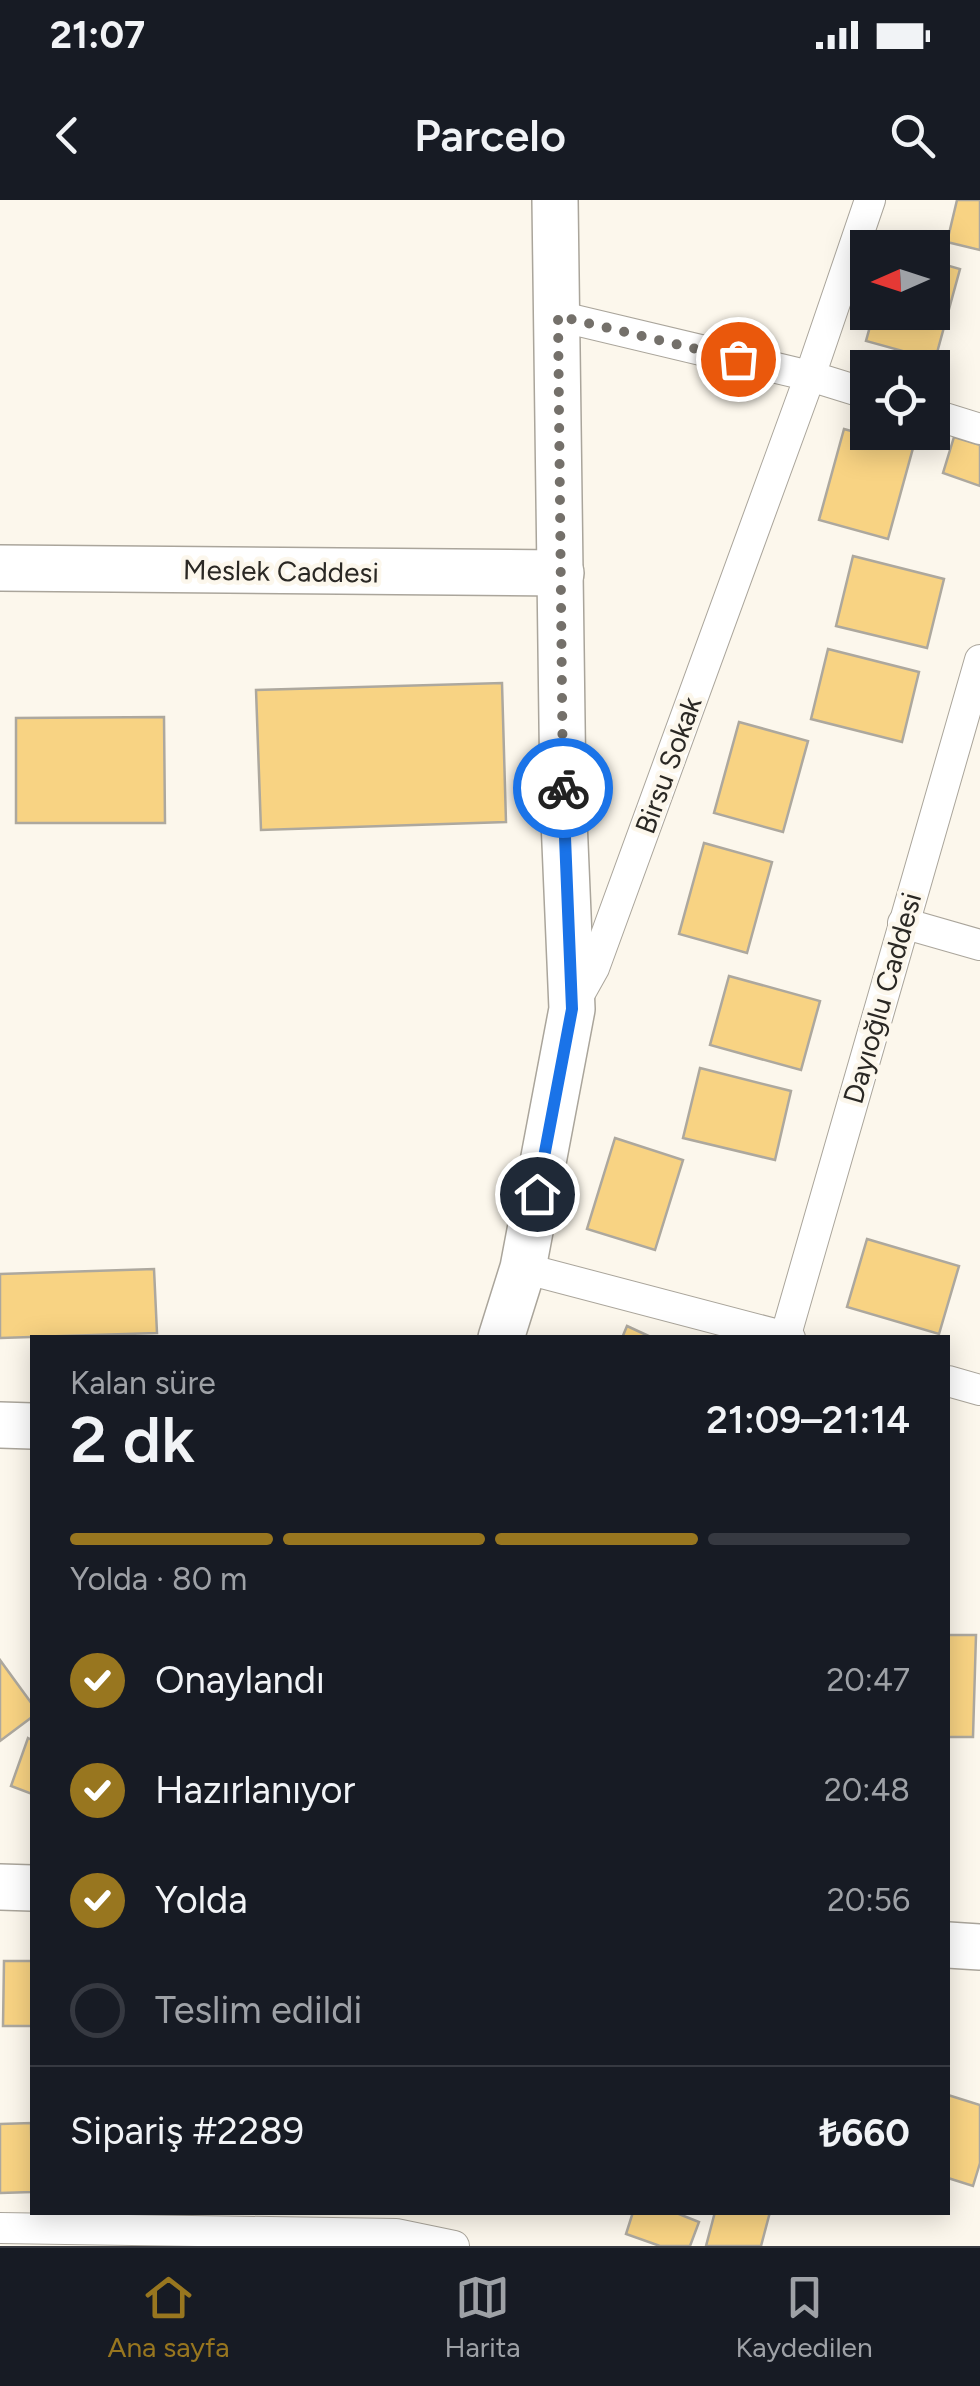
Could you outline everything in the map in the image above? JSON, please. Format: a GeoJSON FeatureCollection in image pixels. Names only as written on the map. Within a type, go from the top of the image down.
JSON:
{"type":"FeatureCollection","features":[{"type":"Feature","properties":{"kind":"street"},"geometry":{"type":"LineString","coordinates":[[555,200],[563,796],[572,1009]]}},
{"type":"Feature","properties":{"kind":"street","name":"Birsu Sokak"},"geometry":{"type":"LineString","coordinates":[[502,1335],[523,1268],[572,1009],[594,968],[810,376],[870,200]]}},
{"type":"Feature","properties":{"kind":"street"},"geometry":{"type":"LineString","coordinates":[[558,316],[850,388]]}},
{"type":"Feature","properties":{"kind":"street"},"geometry":{"type":"LineString","coordinates":[[950,420],[980,429]]}},
{"type":"Feature","properties":{"kind":"street","name":"Meslek Caddesi"},"geometry":{"type":"LineString","coordinates":[[0,568],[561,573]]}},
{"type":"Feature","properties":{"kind":"street","name":"Dayıoğlu Caddesi"},"geometry":{"type":"LineString","coordinates":[[788,1335],[903,923],[968,740],[980,660]]}},
{"type":"Feature","properties":{"kind":"street"},"geometry":{"type":"LineString","coordinates":[[903,923],[980,944]]}},
{"type":"Feature","properties":{"kind":"street"},"geometry":{"type":"LineString","coordinates":[[523,1268],[779,1335]]}},
{"type":"Feature","properties":{"kind":"street"},"geometry":{"type":"LineString","coordinates":[[950,1382],[980,1390]]}},
{"type":"Feature","properties":{"kind":"street"},"geometry":{"type":"LineString","coordinates":[[0,1425],[30,1426]]}},
{"type":"Feature","properties":{"kind":"street"},"geometry":{"type":"LineString","coordinates":[[0,1886],[30,1888]]}},
{"type":"Feature","properties":{"kind":"street"},"geometry":{"type":"LineString","coordinates":[[950,1945],[980,1948]]}},
{"type":"Feature","properties":{"kind":"street"},"geometry":{"type":"LineString","coordinates":[[0,2228],[397,2231],[454,2246]]}},
{"type":"Feature","properties":{"kind":"building"},"geometry":{"type":"Polygon","coordinates":[[[957,200],[980,200],[980,250],[950,243],[957,200]]]}},
{"type":"Feature","properties":{"kind":"building"},"geometry":{"type":"Polygon","coordinates":[[[950,266],[960,269],[950,305],[950,266]]]}},
{"type":"Feature","properties":{"kind":"building"},"geometry":{"type":"Polygon","coordinates":[[[869,330],[943,330],[938,350],[899,350],[866,341],[869,330]]]}},
{"type":"Feature","properties":{"kind":"building"},"geometry":{"type":"Polygon","coordinates":[[[844,429],[850,431],[850,450],[912,450],[888,539],[819,520],[844,429]]]}},
{"type":"Feature","properties":{"kind":"building"},"geometry":{"type":"Polygon","coordinates":[[[954,437],[980,445],[980,486],[943,473],[954,437]]]}},
{"type":"Feature","properties":{"kind":"building"},"geometry":{"type":"Polygon","coordinates":[[[853,556],[944,579],[927,648],[836,626],[853,556]]]}},
{"type":"Feature","properties":{"kind":"building"},"geometry":{"type":"Polygon","coordinates":[[[828,649],[919,672],[902,742],[811,719],[828,649]]]}},
{"type":"Feature","properties":{"kind":"building"},"geometry":{"type":"Polygon","coordinates":[[[502,683],[506,822],[261,830],[256,690],[502,683]]]}},
{"type":"Feature","properties":{"kind":"building"},"geometry":{"type":"Polygon","coordinates":[[[164,717],[165,823],[16,823],[16,718],[164,717]]]}},
{"type":"Feature","properties":{"kind":"building"},"geometry":{"type":"Polygon","coordinates":[[[739,722],[808,741],[783,832],[714,813],[739,722]]]}},
{"type":"Feature","properties":{"kind":"building"},"geometry":{"type":"Polygon","coordinates":[[[704,843],[772,862],[747,953],[679,934],[704,843]]]}},
{"type":"Feature","properties":{"kind":"building"},"geometry":{"type":"Polygon","coordinates":[[[729,976],[820,1001],[801,1070],[710,1045],[729,976]]]}},
{"type":"Feature","properties":{"kind":"building"},"geometry":{"type":"Polygon","coordinates":[[[700,1068],[791,1091],[775,1160],[683,1138],[700,1068]]]}},
{"type":"Feature","properties":{"kind":"building"},"geometry":{"type":"Polygon","coordinates":[[[615,1138],[683,1160],[655,1250],[587,1229],[615,1138]]]}},
{"type":"Feature","properties":{"kind":"building"},"geometry":{"type":"Polygon","coordinates":[[[867,1239],[959,1266],[939,1334],[847,1307],[867,1239]]]}},
{"type":"Feature","properties":{"kind":"building"},"geometry":{"type":"Polygon","coordinates":[[[154,1269],[157,1333],[0,1338],[0,1274],[154,1269]]]}},
{"type":"Feature","properties":{"kind":"building"},"geometry":{"type":"Polygon","coordinates":[[[627,1326],[646,1335],[623,1335],[627,1326]]]}},
{"type":"Feature","properties":{"kind":"building"},"geometry":{"type":"Polygon","coordinates":[[[950,1635],[976,1635],[973,1737],[950,1737],[950,1635]]]}},
{"type":"Feature","properties":{"kind":"building"},"geometry":{"type":"Polygon","coordinates":[[[0,1660],[30,1701],[30,1718],[0,1741],[0,1660]]]}},
{"type":"Feature","properties":{"kind":"building"},"geometry":{"type":"Polygon","coordinates":[[[28,1738],[30,1793],[11,1786],[28,1738]]]}},
{"type":"Feature","properties":{"kind":"building"},"geometry":{"type":"Polygon","coordinates":[[[4,1961],[30,1961],[30,2026],[3,2026],[4,1961]]]}},
{"type":"Feature","properties":{"kind":"building"},"geometry":{"type":"Polygon","coordinates":[[[950,2096],[980,2105],[980,2163],[973,2186],[950,2179],[950,2096]]]}},
{"type":"Feature","properties":{"kind":"building"},"geometry":{"type":"Polygon","coordinates":[[[30,2123],[30,2192],[0,2193],[0,2124],[30,2123]]]}},
{"type":"Feature","properties":{"kind":"building"},"geometry":{"type":"Polygon","coordinates":[[[632,2215],[682,2215],[699,2222],[690,2246],[660,2246],[626,2234],[632,2215]]]}},
{"type":"Feature","properties":{"kind":"building"},"geometry":{"type":"Polygon","coordinates":[[[714,2215],[769,2215],[761,2246],[706,2246],[714,2215]]]}},
{"type":"Feature","properties":{"kind":"way so far"},"geometry":{"type":"LineString","coordinates":[[563,788],[558,316],[738,359]]}},
{"type":"Feature","properties":{"kind":"route"},"geometry":{"type":"LineString","coordinates":[[537,1194],[572,1009],[563,788]]}}]}
